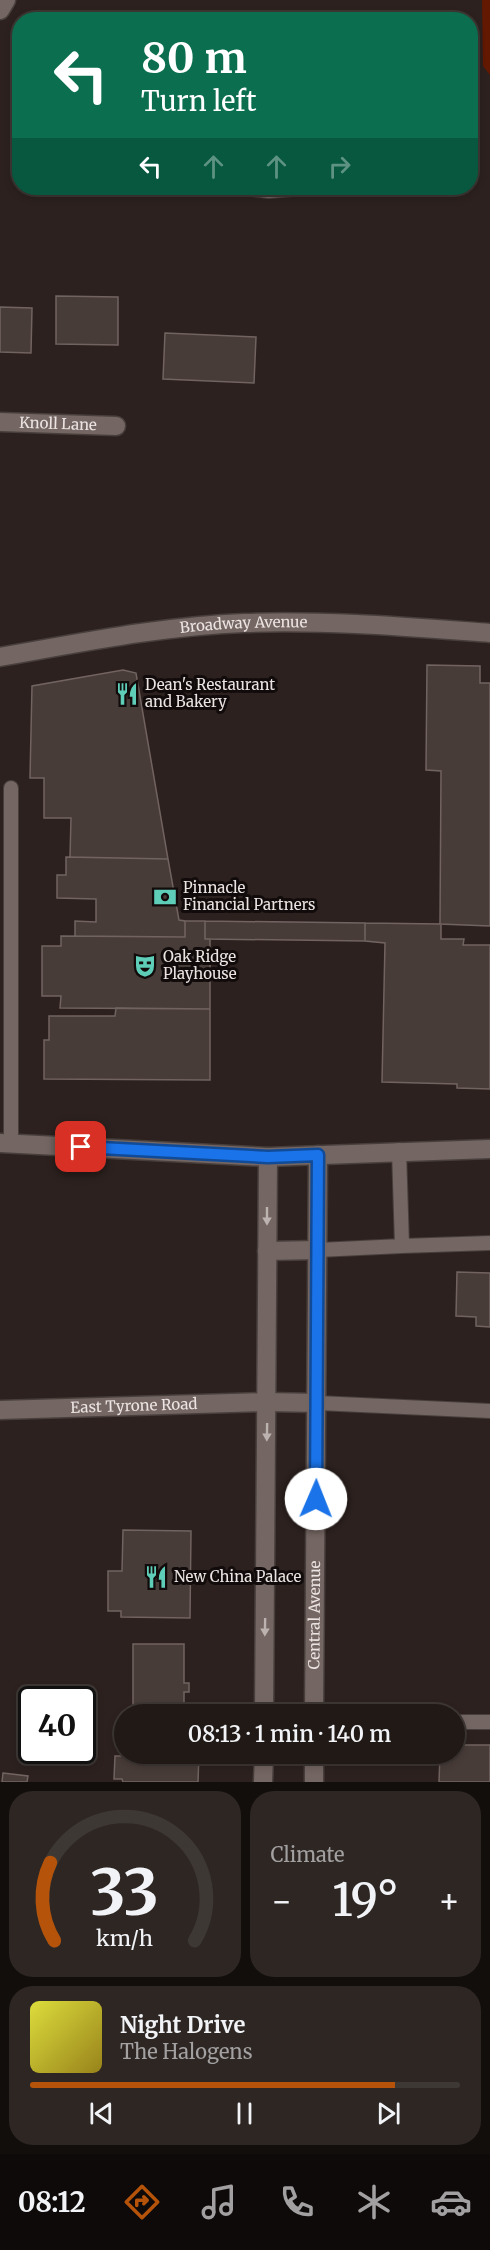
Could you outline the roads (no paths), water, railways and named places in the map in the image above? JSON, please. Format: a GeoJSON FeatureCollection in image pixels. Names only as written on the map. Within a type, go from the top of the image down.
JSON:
{"type":"FeatureCollection","features":[{"type":"Feature","properties":{"kind":"street"},"geometry":{"type":"LineString","coordinates":[[0,10],[6,0]]}},
{"type":"Feature","properties":{"kind":"street","name":"Knoll Lane"},"geometry":{"type":"LineString","coordinates":[[0,422],[116,426]]}},
{"type":"Feature","properties":{"kind":"street","name":"Broadway Avenue"},"geometry":{"type":"LineString","coordinates":[[0,657],[175,629],[242,623],[324,622],[490,633]]}},
{"type":"Feature","properties":{"kind":"street"},"geometry":{"type":"LineString","coordinates":[[6,1143],[268,1157],[399,1150],[490,1149]]}},
{"type":"Feature","properties":{"kind":"street","name":"Central Avenue"},"geometry":{"type":"LineString","coordinates":[[314,1704],[318,1155]]}},
{"type":"Feature","properties":{"kind":"street"},"geometry":{"type":"LineString","coordinates":[[264,1704],[268,1157]]}},
{"type":"Feature","properties":{"kind":"street"},"geometry":{"type":"LineString","coordinates":[[267,1251],[318,1250]]}},
{"type":"Feature","properties":{"kind":"street","name":"East Tyrone Road"},"geometry":{"type":"LineString","coordinates":[[0,1410],[267,1402],[318,1403]]}},
{"type":"Feature","properties":{"kind":"street"},"geometry":{"type":"LineString","coordinates":[[263,1782],[264,1764]]}},
{"type":"Feature","properties":{"kind":"street"},"geometry":{"type":"LineString","coordinates":[[314,1764],[314,1782]]}},
{"type":"Feature","properties":{"kind":"lane"},"geometry":{"type":"LineString","coordinates":[[6,1143],[11,788]]}},
{"type":"Feature","properties":{"kind":"lane"},"geometry":{"type":"LineString","coordinates":[[399,1150],[402,1246]]}},
{"type":"Feature","properties":{"kind":"lane"},"geometry":{"type":"LineString","coordinates":[[318,1250],[490,1243]]}},
{"type":"Feature","properties":{"kind":"lane"},"geometry":{"type":"LineString","coordinates":[[318,1403],[490,1412]]}},
{"type":"Feature","properties":{"kind":"lane"},"geometry":{"type":"LineString","coordinates":[[465,1722],[490,1722]]}},
{"type":"Feature","properties":{"kind":"place","name":"Dean's Restaurant and Bakery"},"geometry":{"type":"Point","coordinates":[127,694]}},
{"type":"Feature","properties":{"kind":"place","name":"Pinnacle Financial Partners"},"geometry":{"type":"Point","coordinates":[165,897]}},
{"type":"Feature","properties":{"kind":"place","name":"Oak Ridge Playhouse"},"geometry":{"type":"Point","coordinates":[145,966]}},
{"type":"Feature","properties":{"kind":"place","name":"New China Palace"},"geometry":{"type":"Point","coordinates":[156,1577]}}]}
